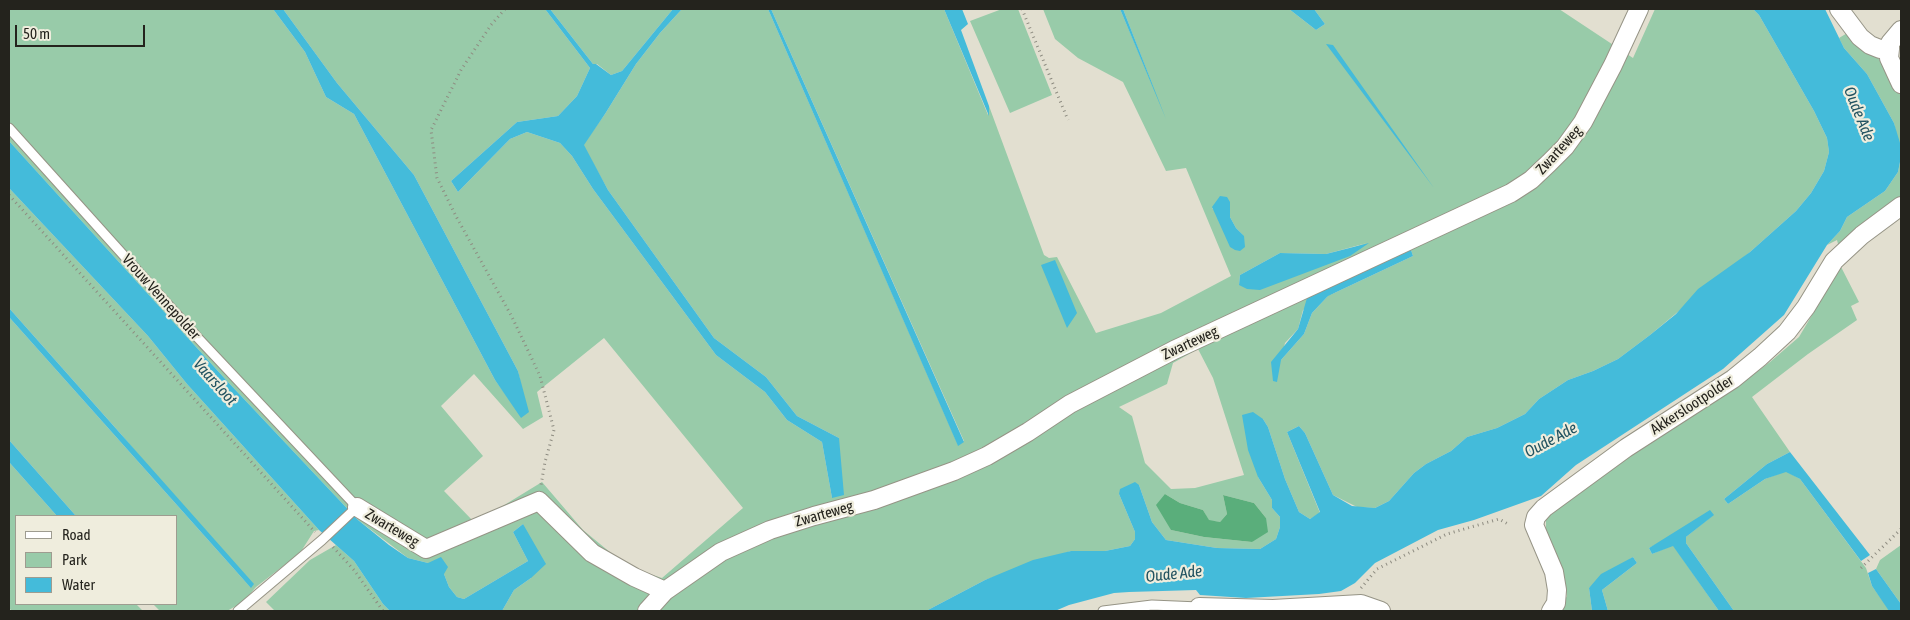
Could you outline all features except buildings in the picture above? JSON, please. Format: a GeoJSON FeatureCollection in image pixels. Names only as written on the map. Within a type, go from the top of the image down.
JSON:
{"type":"FeatureCollection","features":[{"type":"Feature","properties":{"kind":"street","name":"Zwarteweg"},"geometry":{"type":"LineString","coordinates":[[647,611],[665,591],[721,552],[770,530],[874,500],[954,471],[986,456],[1028,432],[1070,404],[1174,350],[1511,193],[1531,180],[1549,164],[1565,147],[1583,122],[1613,65],[1638,9]]}},
{"type":"Feature","properties":{"kind":"street"},"geometry":{"type":"LineString","coordinates":[[1839,9],[1860,37],[1870,45],[1880,49],[1890,49]]}},
{"type":"Feature","properties":{"kind":"street"},"geometry":{"type":"LineString","coordinates":[[1901,30],[1890,44],[1889,58],[1901,84]]}},
{"type":"Feature","properties":{"kind":"street","name":"Akkerslootpolder"},"geometry":{"type":"LineString","coordinates":[[1551,611],[1556,603],[1557,590],[1554,572],[1534,525],[1536,517],[1544,508],[1626,448],[1733,379],[1760,357],[1787,332],[1806,307],[1834,261],[1851,244],[1901,206]]}},
{"type":"Feature","properties":{"kind":"street","name":"Zwarteweg"},"geometry":{"type":"LineString","coordinates":[[357,507],[426,549],[539,501]]}},
{"type":"Feature","properties":{"kind":"street"},"geometry":{"type":"LineString","coordinates":[[539,501],[592,554],[634,577],[665,591]]}},
{"type":"Feature","properties":{"kind":"street"},"geometry":{"type":"LineString","coordinates":[[1199,607],[1273,608],[1361,604],[1380,611]]}},
{"type":"Feature","properties":{"kind":"lane","name":"Vrouw Vennepolder"},"geometry":{"type":"LineString","coordinates":[[9,128],[198,338],[357,507]]}},
{"type":"Feature","properties":{"kind":"lane","name":"Zwarteweg"},"geometry":{"type":"LineString","coordinates":[[238,611],[322,540],[357,507]]}},
{"type":"Feature","properties":{"kind":"lane"},"geometry":{"type":"LineString","coordinates":[[1103,611],[1152,605],[1199,607]]}},
{"type":"Feature","properties":{"kind":"path"},"geometry":{"type":"LineString","coordinates":[[505,9],[490,26],[461,70],[431,130],[437,178],[512,317],[540,376],[554,430],[545,462],[539,501]]}},
{"type":"Feature","properties":{"kind":"path"},"geometry":{"type":"LineString","coordinates":[[1022,9],[1068,120]]}},
{"type":"Feature","properties":{"kind":"path"},"geometry":{"type":"LineString","coordinates":[[9,195],[322,540],[332,546],[354,570],[383,611]]}},
{"type":"Feature","properties":{"kind":"path"},"geometry":{"type":"LineString","coordinates":[[1347,605],[1377,569],[1447,534],[1499,520],[1508,524]]}},
{"type":"Feature","properties":{"kind":"path"},"geometry":{"type":"LineString","coordinates":[[1861,568],[1901,529]]}},
{"type":"Feature","properties":{"kind":"green space"},"geometry":{"type":"Polygon","coordinates":[[[9,9],[273,9],[305,52],[326,97],[354,114],[495,380],[522,417],[522,390],[518,371],[414,175],[337,83],[283,9],[545,9],[590,68],[577,96],[558,116],[517,122],[451,181],[458,192],[510,139],[527,132],[560,143],[572,156],[593,189],[716,355],[765,392],[787,420],[822,442],[832,498],[839,438],[797,416],[766,377],[714,338],[608,190],[583,145],[636,64],[682,9],[768,9],[958,445],[964,441],[771,9],[944,9],[988,115],[989,106],[1044,255],[1049,258],[1057,257],[1096,333],[1161,313],[1231,276],[1186,168],[1166,171],[1123,82],[1078,58],[1055,39],[1043,9],[1120,9],[1154,89],[1123,9],[1289,9],[1316,30],[1325,24],[1314,9],[1559,9],[1633,58],[1655,9],[1753,9],[1759,15],[1814,111],[1827,138],[1829,152],[1824,171],[1811,193],[1796,211],[1650,335],[1618,359],[1568,380],[1539,399],[1525,414],[1497,428],[1467,437],[1451,451],[1426,464],[1414,473],[1389,501],[1375,508],[1357,507],[1333,495],[1305,433],[1299,426],[1287,432],[1320,513],[1310,519],[1299,512],[1285,479],[1268,427],[1263,419],[1258,477],[1272,500],[1272,508],[1280,517],[1280,527],[1276,539],[1260,549],[1217,548],[1166,540],[1152,522],[1139,485],[1119,494],[1135,532],[1135,539],[1130,546],[1105,551],[1071,551],[985,580],[926,611],[502,611],[514,590],[531,578],[523,524],[513,532],[528,561],[464,599],[457,597],[449,587],[444,574],[428,563],[408,558],[358,520],[227,381],[9,141],[9,9]],[[1212,208],[1244,236],[1236,228],[1230,217],[1229,208],[1212,208]],[[1367,243],[1326,254],[1280,253],[1240,275],[1239,285],[1367,243]],[[1411,250],[1329,295],[1413,256],[1411,250]],[[1328,296],[1303,310],[1298,329],[1285,343],[1281,360],[1304,334],[1312,313],[1328,296]],[[604,338],[537,392],[543,417],[523,429],[474,374],[441,406],[483,456],[444,491],[475,523],[542,482],[583,530],[628,567],[662,578],[743,508],[604,338]],[[1198,349],[1173,363],[1167,384],[1119,407],[1132,416],[1145,463],[1171,489],[1195,488],[1244,475],[1213,378],[1198,349]],[[1165,494],[1171,530],[1204,537],[1252,542],[1266,518],[1254,503],[1223,495],[1227,514],[1220,522],[1209,521],[1203,510],[1180,503],[1165,494]]]}},
{"type":"Feature","properties":{"kind":"green space"},"geometry":{"type":"Polygon","coordinates":[[[550,9],[673,9],[622,71],[611,75],[597,64],[593,64],[550,9]]]}},
{"type":"Feature","properties":{"kind":"green space"},"geometry":{"type":"Polygon","coordinates":[[[1002,9],[1018,9],[1052,95],[1010,113],[970,21],[1002,9]]]}},
{"type":"Feature","properties":{"kind":"green space"},"geometry":{"type":"Polygon","coordinates":[[[1849,32],[1880,60],[1889,71],[1901,95],[1901,155],[1894,123],[1867,74],[1844,48],[1839,38],[1849,32]]]}},
{"type":"Feature","properties":{"kind":"green space"},"geometry":{"type":"Polygon","coordinates":[[[1901,157],[1901,201],[1839,248],[1837,240],[1827,245],[1840,231],[1847,217],[1885,191],[1898,172],[1901,157]]]}},
{"type":"Feature","properties":{"kind":"green space"},"geometry":{"type":"Polygon","coordinates":[[[9,188],[148,336],[187,384],[319,530],[314,531],[300,553],[256,587],[243,602],[227,611],[160,611],[154,605],[178,605],[178,515],[75,515],[9,440],[9,317],[251,588],[120,433],[9,308],[9,188]]]}},
{"type":"Feature","properties":{"kind":"green space"},"geometry":{"type":"Polygon","coordinates":[[[1839,263],[1859,302],[1851,306],[1857,320],[1808,354],[1752,397],[1790,452],[1767,464],[1724,499],[1728,504],[1765,479],[1786,471],[1800,479],[1866,568],[1872,586],[1890,611],[1734,611],[1686,543],[1686,537],[1713,515],[1649,548],[1652,554],[1673,545],[1719,611],[1608,611],[1602,590],[1637,563],[1633,557],[1589,588],[1592,611],[1559,611],[1567,596],[1562,572],[1546,533],[1546,519],[1552,509],[1770,362],[1799,337],[1831,283],[1839,263]]]}},
{"type":"Feature","properties":{"kind":"green space"},"geometry":{"type":"Polygon","coordinates":[[[9,462],[56,515],[15,515],[15,605],[137,605],[143,611],[12,611],[9,608],[9,462]]]}},
{"type":"Feature","properties":{"kind":"green space"},"geometry":{"type":"Polygon","coordinates":[[[1165,494],[1180,503],[1203,510],[1209,520],[1220,522],[1227,514],[1223,495],[1254,503],[1266,518],[1268,532],[1252,542],[1204,537],[1171,530],[1156,505],[1165,494]]]}},
{"type":"Feature","properties":{"kind":"green space"},"geometry":{"type":"Polygon","coordinates":[[[336,545],[354,561],[383,604],[390,611],[275,611],[266,602],[310,560],[336,545]]]}},
{"type":"Feature","properties":{"kind":"green space"},"geometry":{"type":"Polygon","coordinates":[[[1901,545],[1901,604],[1876,569],[1880,560],[1901,545]]]}},
{"type":"Feature","properties":{"kind":"water"},"geometry":{"type":"Polygon","coordinates":[[[273,9],[283,9],[337,83],[414,175],[518,371],[529,412],[521,418],[495,380],[354,114],[326,97],[305,52],[273,9]]]}},
{"type":"Feature","properties":{"kind":"water"},"geometry":{"type":"Polygon","coordinates":[[[545,9],[550,9],[593,64],[596,64],[611,75],[622,71],[673,9],[682,9],[636,64],[584,145],[608,190],[714,338],[766,377],[797,416],[839,438],[844,495],[832,498],[822,442],[787,420],[765,392],[716,355],[593,189],[572,156],[560,143],[527,132],[510,139],[458,192],[451,181],[517,122],[558,116],[577,96],[590,68],[545,9]]]}},
{"type":"Feature","properties":{"kind":"water"},"geometry":{"type":"Polygon","coordinates":[[[768,9],[771,9],[964,442],[958,446],[768,9]]]}},
{"type":"Feature","properties":{"kind":"water"},"geometry":{"type":"Polygon","coordinates":[[[944,9],[962,9],[968,24],[961,30],[989,106],[989,116],[944,9]]]}},
{"type":"Feature","properties":{"kind":"water"},"geometry":{"type":"Polygon","coordinates":[[[1120,9],[1123,9],[1166,119],[1120,9]]]}},
{"type":"Feature","properties":{"kind":"water"},"geometry":{"type":"Polygon","coordinates":[[[1289,9],[1314,9],[1325,24],[1316,30],[1289,9]]]}},
{"type":"Feature","properties":{"kind":"water","name":"Oude Ade"},"geometry":{"type":"Polygon","coordinates":[[[1753,9],[1825,9],[1844,48],[1867,74],[1894,123],[1900,143],[1901,157],[1898,172],[1885,191],[1847,217],[1840,231],[1827,245],[1784,315],[1723,369],[1576,465],[1541,496],[1474,520],[1438,530],[1375,563],[1355,583],[1341,591],[1246,598],[1200,595],[1196,590],[1129,592],[1114,593],[1069,605],[1055,611],[926,611],[985,580],[1033,560],[1071,551],[1105,551],[1130,546],[1135,539],[1135,532],[1119,494],[1120,489],[1135,482],[1139,485],[1152,522],[1166,540],[1217,548],[1260,549],[1276,539],[1280,527],[1280,517],[1272,508],[1272,500],[1258,477],[1248,450],[1242,415],[1253,412],[1263,419],[1268,427],[1285,479],[1299,512],[1310,519],[1320,512],[1287,432],[1299,426],[1305,433],[1333,495],[1352,506],[1375,508],[1389,501],[1414,473],[1426,464],[1451,451],[1467,437],[1497,428],[1525,414],[1539,399],[1568,380],[1618,359],[1676,314],[1698,289],[1750,252],[1796,211],[1811,193],[1824,171],[1829,152],[1827,138],[1814,111],[1759,15],[1753,9]]]}},
{"type":"Feature","properties":{"kind":"water"},"geometry":{"type":"Polygon","coordinates":[[[1326,44],[1333,45],[1434,188],[1326,44]]]}},
{"type":"Feature","properties":{"kind":"water","name":"Vaarsloot"},"geometry":{"type":"Polygon","coordinates":[[[9,141],[227,381],[358,520],[389,545],[408,558],[428,563],[441,557],[448,567],[444,574],[449,587],[457,597],[464,599],[528,561],[513,532],[523,524],[546,564],[514,590],[502,611],[390,611],[383,604],[354,561],[319,530],[187,384],[148,336],[9,188],[9,141]]]}},
{"type":"Feature","properties":{"kind":"water"},"geometry":{"type":"Polygon","coordinates":[[[1220,196],[1227,197],[1230,202],[1230,217],[1236,228],[1244,236],[1245,247],[1240,251],[1230,247],[1212,207],[1220,196]]]}},
{"type":"Feature","properties":{"kind":"water"},"geometry":{"type":"Polygon","coordinates":[[[1369,243],[1350,256],[1260,290],[1247,289],[1239,285],[1240,275],[1280,253],[1326,254],[1369,243]]]}},
{"type":"Feature","properties":{"kind":"water"},"geometry":{"type":"Polygon","coordinates":[[[1411,250],[1413,256],[1328,296],[1312,313],[1304,334],[1281,360],[1277,382],[1273,381],[1271,362],[1298,329],[1307,298],[1411,250]]]}},
{"type":"Feature","properties":{"kind":"water"},"geometry":{"type":"Polygon","coordinates":[[[1055,260],[1077,313],[1067,328],[1041,265],[1055,260]]]}},
{"type":"Feature","properties":{"kind":"water"},"geometry":{"type":"Polygon","coordinates":[[[9,308],[254,584],[251,588],[9,317],[9,308]]]}},
{"type":"Feature","properties":{"kind":"water"},"geometry":{"type":"Polygon","coordinates":[[[9,440],[75,515],[56,515],[9,462],[9,440]]]}},
{"type":"Feature","properties":{"kind":"water"},"geometry":{"type":"Polygon","coordinates":[[[1790,452],[1870,555],[1861,561],[1800,479],[1786,472],[1765,479],[1728,504],[1724,499],[1767,464],[1790,452]]]}},
{"type":"Feature","properties":{"kind":"water"},"geometry":{"type":"Polygon","coordinates":[[[1710,510],[1714,515],[1686,537],[1686,543],[1734,611],[1719,611],[1673,546],[1652,554],[1649,548],[1710,510]]]}},
{"type":"Feature","properties":{"kind":"water"},"geometry":{"type":"Polygon","coordinates":[[[1633,557],[1637,563],[1602,590],[1608,611],[1592,611],[1589,588],[1601,574],[1633,557]]]}},
{"type":"Feature","properties":{"kind":"water"},"geometry":{"type":"Polygon","coordinates":[[[1876,569],[1901,604],[1901,611],[1889,611],[1872,586],[1868,573],[1876,569]]]}}]}
